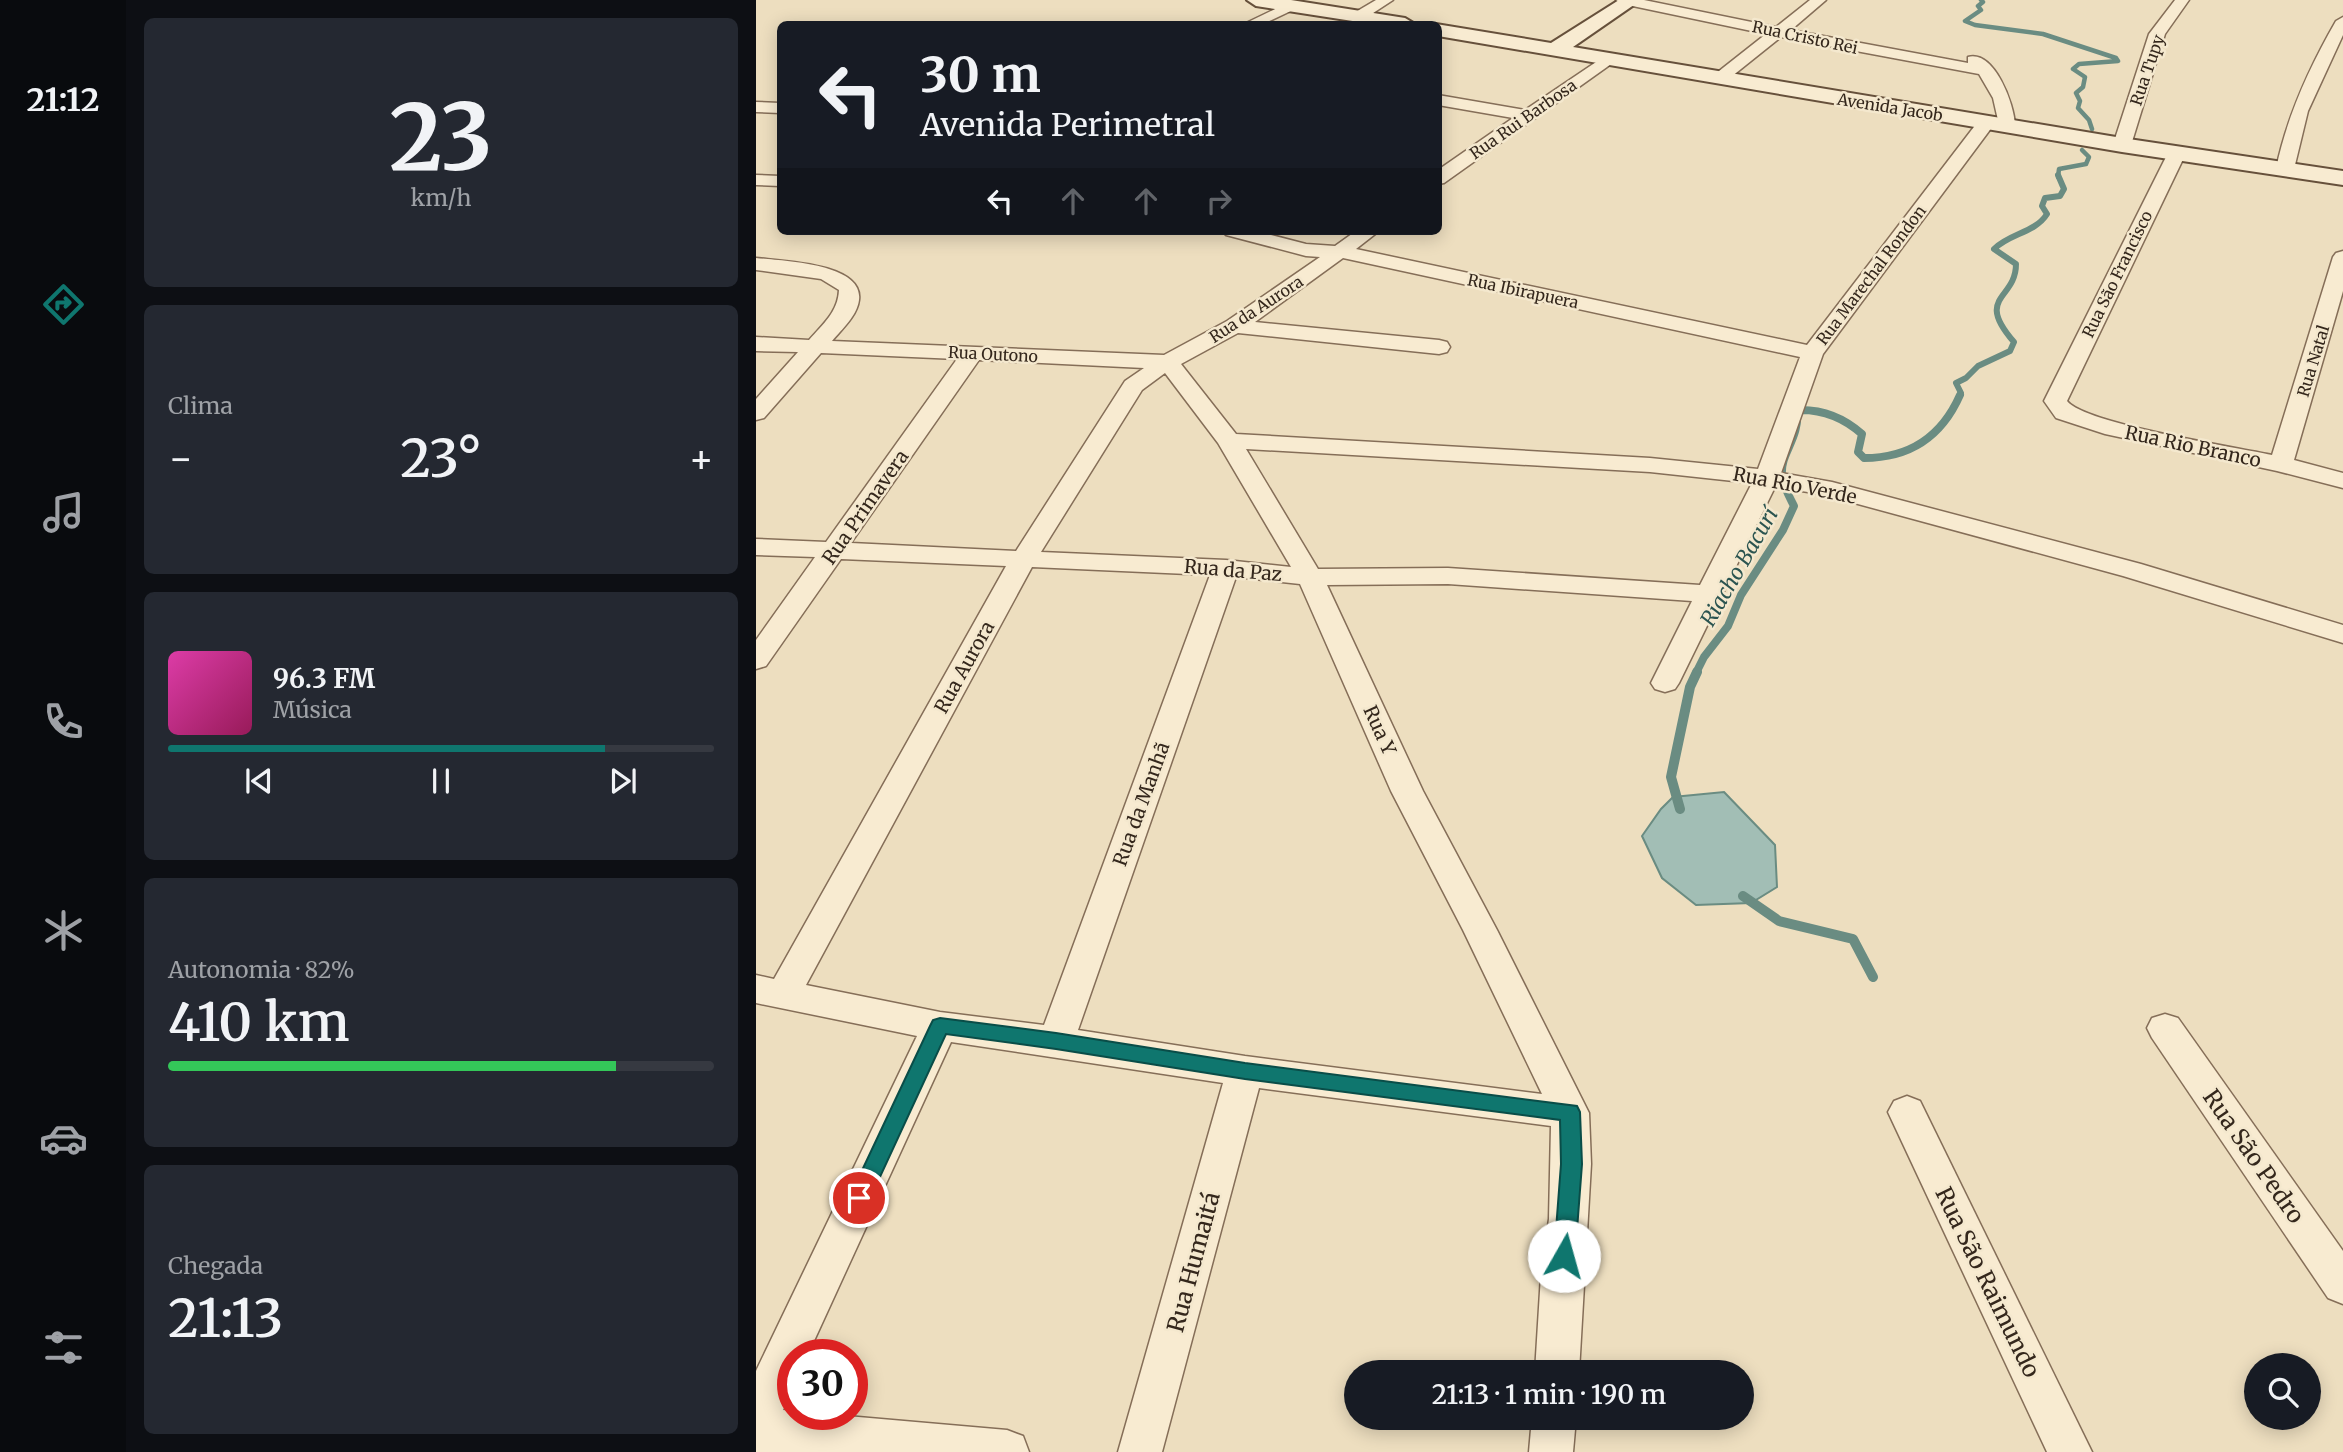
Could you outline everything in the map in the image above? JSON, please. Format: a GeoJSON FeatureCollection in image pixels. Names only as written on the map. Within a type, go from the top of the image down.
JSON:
{"type":"FeatureCollection","features":[{"type":"Feature","properties":{"kind":"main road"},"geometry":{"type":"LineString","coordinates":[[1263,0],[1388,21]]}},
{"type":"Feature","properties":{"kind":"main road"},"geometry":{"type":"LineString","coordinates":[[1554,50],[1628,0]]}},
{"type":"Feature","properties":{"kind":"main road","name":"Avenida Jacob"},"geometry":{"type":"LineString","coordinates":[[1442,31],[2122,145],[2343,178]]}},
{"type":"Feature","properties":{"kind":"street"},"geometry":{"type":"LineString","coordinates":[[1359,16],[1386,0]]}},
{"type":"Feature","properties":{"kind":"street","name":"Rua Cristo Rei"},"geometry":{"type":"LineString","coordinates":[[1628,0],[1988,71]]}},
{"type":"Feature","properties":{"kind":"street"},"geometry":{"type":"LineString","coordinates":[[1720,78],[1776,31],[1819,0]]}},
{"type":"Feature","properties":{"kind":"street","name":"Rua Tupy"},"geometry":{"type":"LineString","coordinates":[[2122,145],[2157,34],[2182,0]]}},
{"type":"Feature","properties":{"kind":"street"},"geometry":{"type":"LineString","coordinates":[[1258,21],[1290,6]]}},
{"type":"Feature","properties":{"kind":"street"},"geometry":{"type":"LineString","coordinates":[[2285,169],[2295,124],[2322,58],[2343,20]]}},
{"type":"Feature","properties":{"kind":"street"},"geometry":{"type":"LineString","coordinates":[[1970,56],[1988,71],[1992,85],[2005,105],[1996,124]]}},
{"type":"Feature","properties":{"kind":"street"},"geometry":{"type":"LineString","coordinates":[[2322,58],[2343,61]]}},
{"type":"Feature","properties":{"kind":"street","name":"Rua Rui Barbosa"},"geometry":{"type":"LineString","coordinates":[[1442,176],[1608,59]]}},
{"type":"Feature","properties":{"kind":"street"},"geometry":{"type":"LineString","coordinates":[[1442,101],[1526,115]]}},
{"type":"Feature","properties":{"kind":"street"},"geometry":{"type":"LineString","coordinates":[[756,107],[777,108]]}},
{"type":"Feature","properties":{"kind":"street","name":"Rua Marechal Rondon"},"geometry":{"type":"LineString","coordinates":[[1665,683],[1766,480],[1812,353],[1996,124]]}},
{"type":"Feature","properties":{"kind":"street","name":"Rua São Francisco"},"geometry":{"type":"LineString","coordinates":[[2057,395],[2177,153]]}},
{"type":"Feature","properties":{"kind":"street"},"geometry":{"type":"LineString","coordinates":[[756,180],[777,181]]}},
{"type":"Feature","properties":{"kind":"street","name":"Rua Ibirapuera"},"geometry":{"type":"LineString","coordinates":[[1248,235],[1306,250],[1341,252],[1812,353]]}},
{"type":"Feature","properties":{"kind":"street"},"geometry":{"type":"LineString","coordinates":[[1341,252],[1364,235]]}},
{"type":"Feature","properties":{"kind":"street","name":"Rua da Aurora"},"geometry":{"type":"LineString","coordinates":[[1168,362],[1236,326],[1341,252]]}},
{"type":"Feature","properties":{"kind":"street","name":"Rua Natal"},"geometry":{"type":"LineString","coordinates":[[2281,464],[2338,299],[2343,257]]}},
{"type":"Feature","properties":{"kind":"street"},"geometry":{"type":"LineString","coordinates":[[756,264],[827,274],[849,288],[849,302],[842,316],[756,413]]}},
{"type":"Feature","properties":{"kind":"street"},"geometry":{"type":"LineString","coordinates":[[1236,326],[1439,347]]}},
{"type":"Feature","properties":{"kind":"street","name":"Rua Outono"},"geometry":{"type":"LineString","coordinates":[[756,344],[1168,362]]}},
{"type":"Feature","properties":{"kind":"street","name":"Rua Primavera"},"geometry":{"type":"LineString","coordinates":[[756,660],[973,354]]}},
{"type":"Feature","properties":{"kind":"street","name":"Rua Y"},"geometry":{"type":"LineString","coordinates":[[1168,362],[1228,441],[1310,577],[1407,791],[1480,930],[1570,1112]]}},
{"type":"Feature","properties":{"kind":"street","name":"Rua Aurora"},"geometry":{"type":"LineString","coordinates":[[770,991],[1024,558],[1133,386],[1168,362]]}},
{"type":"Feature","properties":{"kind":"street","name":"Rua Rio Branco"},"geometry":{"type":"LineString","coordinates":[[2057,395],[2055,401],[2064,413],[2078,419],[2281,464],[2343,481]]}},
{"type":"Feature","properties":{"kind":"street","name":"Rua Rio Verde"},"geometry":{"type":"LineString","coordinates":[[1228,441],[1650,465],[1734,473],[1823,487],[2132,570],[2343,634]]}},
{"type":"Feature","properties":{"kind":"street","name":"Rua da Paz"},"geometry":{"type":"LineString","coordinates":[[756,547],[1226,568],[1310,577],[1448,576],[1709,594]]}},
{"type":"Feature","properties":{"kind":"street","name":"Rua da Manhã"},"geometry":{"type":"LineString","coordinates":[[1056,1041],[1226,568]]}},
{"type":"Feature","properties":{"kind":"street"},"geometry":{"type":"LineString","coordinates":[[770,991],[940,1026],[1245,1071],[1570,1112],[1572,1164],[1558,1360]]}},
{"type":"Feature","properties":{"kind":"street"},"geometry":{"type":"LineString","coordinates":[[756,1419],[940,1026]]}},
{"type":"Feature","properties":{"kind":"street","name":"Rua São Pedro"},"geometry":{"type":"LineString","coordinates":[[2165,1028],[2343,1285]]}},
{"type":"Feature","properties":{"kind":"street","name":"Rua Humaitá"},"geometry":{"type":"LineString","coordinates":[[1140,1452],[1245,1071]]}},
{"type":"Feature","properties":{"kind":"street","name":"Rua São Raimundo"},"geometry":{"type":"LineString","coordinates":[[1907,1112],[2070,1452]]}},
{"type":"Feature","properties":{"kind":"street"},"geometry":{"type":"LineString","coordinates":[[756,1430],[1007,1452]]}},
{"type":"Feature","properties":{"kind":"street"},"geometry":{"type":"LineString","coordinates":[[1551,1452],[1553,1430]]}},
{"type":"Feature","properties":{"kind":"water"},"geometry":{"type":"Polygon","coordinates":[[[1724,792],[1775,845],[1777,887],[1751,903],[1696,905],[1662,878],[1642,836],[1673,797],[1724,792]]]}},
{"type":"Feature","properties":{"kind":"waterway","name":"Riacho Bacurí"},"geometry":{"type":"LineString","coordinates":[[1981,0],[1983,2],[1978,6],[1981,10],[1965,21],[1975,25],[2043,34],[2116,58],[2118,61],[2079,64],[2073,69],[2085,77],[2083,87],[2076,93],[2080,101],[2078,108],[2089,120],[2092,129]]}},
{"type":"Feature","properties":{"kind":"waterway","name":"Riacho Bacurí"},"geometry":{"type":"LineString","coordinates":[[2058,175],[2059,169],[2086,164],[2089,157],[2082,150]]}},
{"type":"Feature","properties":{"kind":"waterway","name":"Riacho Bacurí"},"geometry":{"type":"LineString","coordinates":[[1960,395],[1956,383],[1966,378],[1978,366],[2010,351],[2014,342],[1997,315],[1997,307],[2014,276],[2016,264],[1994,249],[2042,220],[2047,214],[2042,206],[2045,198],[2060,196],[2064,189],[2058,175]]}},
{"type":"Feature","properties":{"kind":"waterway","name":"Riacho Bacurí"},"geometry":{"type":"LineString","coordinates":[[1696,673],[1704,657],[1728,626],[1741,595],[1783,530],[1794,506],[1786,491],[1782,467],[1796,429],[1797,410],[1832,415],[1847,423],[1862,434],[1858,452],[1864,458],[1880,457],[1922,443],[1943,423],[1960,395]]}},
{"type":"Feature","properties":{"kind":"waterway","name":"Riacho Bacurí"},"geometry":{"type":"LineString","coordinates":[[1680,809],[1671,777],[1690,687],[1697,672]]}},
{"type":"Feature","properties":{"kind":"waterway","name":"Riacho Bacurí"},"geometry":{"type":"LineString","coordinates":[[1743,896],[1779,921],[1853,939],[1873,977]]}},
{"type":"Feature","properties":{"kind":"route"},"geometry":{"type":"LineString","coordinates":[[859,1198],[940,1026],[1245,1071],[1570,1112],[1572,1164],[1564,1256]]}}]}
